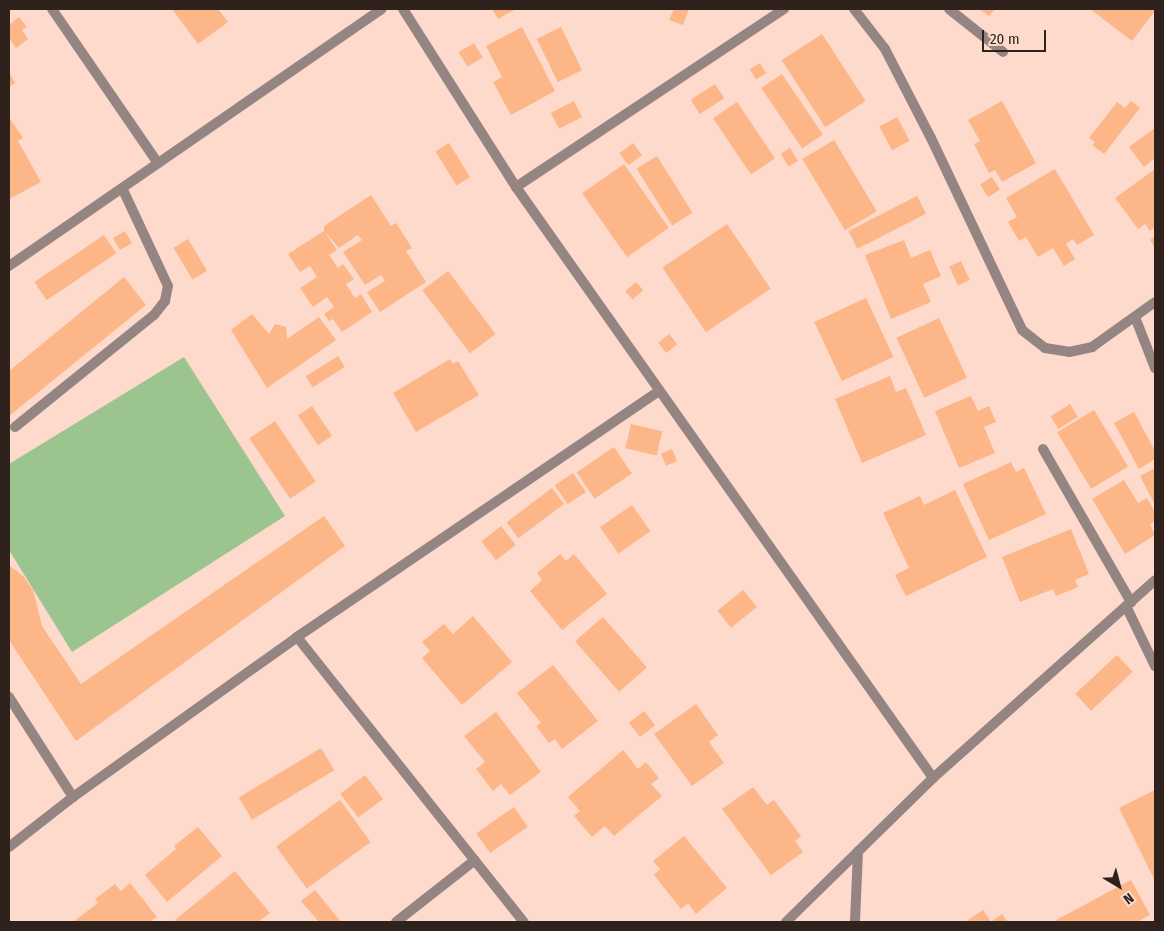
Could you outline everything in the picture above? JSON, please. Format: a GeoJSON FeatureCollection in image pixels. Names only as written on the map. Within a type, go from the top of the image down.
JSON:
{"type":"FeatureCollection","features":[{"type":"Feature","properties":{"kind":"street"},"geometry":{"type":"LineString","coordinates":[[52,9],[158,163]]}},
{"type":"Feature","properties":{"kind":"street"},"geometry":{"type":"LineString","coordinates":[[9,266],[382,9]]}},
{"type":"Feature","properties":{"kind":"street"},"geometry":{"type":"LineString","coordinates":[[403,9],[516,187],[933,778]]}},
{"type":"Feature","properties":{"kind":"street"},"geometry":{"type":"LineString","coordinates":[[516,187],[784,9]]}},
{"type":"Feature","properties":{"kind":"street"},"geometry":{"type":"LineString","coordinates":[[854,9],[889,57],[931,138],[1022,330],[1045,348],[1069,352],[1092,347],[1155,302]]}},
{"type":"Feature","properties":{"kind":"street"},"geometry":{"type":"LineString","coordinates":[[949,9],[1003,52]]}},
{"type":"Feature","properties":{"kind":"street"},"geometry":{"type":"LineString","coordinates":[[15,427],[154,315],[166,301],[168,286],[122,188]]}},
{"type":"Feature","properties":{"kind":"street"},"geometry":{"type":"LineString","coordinates":[[1135,317],[1155,368]]}},
{"type":"Feature","properties":{"kind":"street"},"geometry":{"type":"LineString","coordinates":[[9,847],[73,797],[298,637],[659,390]]}},
{"type":"Feature","properties":{"kind":"street"},"geometry":{"type":"LineString","coordinates":[[1043,449],[1128,604],[1155,666]]}},
{"type":"Feature","properties":{"kind":"street"},"geometry":{"type":"LineString","coordinates":[[786,922],[933,778],[1155,580]]}},
{"type":"Feature","properties":{"kind":"street"},"geometry":{"type":"LineString","coordinates":[[298,637],[524,922]]}},
{"type":"Feature","properties":{"kind":"street"},"geometry":{"type":"LineString","coordinates":[[9,697],[73,797]]}},
{"type":"Feature","properties":{"kind":"street"},"geometry":{"type":"LineString","coordinates":[[855,922],[858,851]]}},
{"type":"Feature","properties":{"kind":"street"},"geometry":{"type":"LineString","coordinates":[[396,922],[475,860]]}},
{"type":"Feature","properties":{"kind":"green space"},"geometry":{"type":"Polygon","coordinates":[[[184,357],[285,516],[72,652],[9,550],[9,464],[184,357]]]}},
{"type":"Feature","properties":{"kind":"building"},"geometry":{"type":"Polygon","coordinates":[[[172,9],[218,9],[228,22],[198,44],[172,9]]]}},
{"type":"Feature","properties":{"kind":"building"},"geometry":{"type":"Polygon","coordinates":[[[492,9],[516,9],[498,19],[492,9]]]}},
{"type":"Feature","properties":{"kind":"building"},"geometry":{"type":"Polygon","coordinates":[[[674,9],[689,9],[683,25],[669,20],[674,9]]]}},
{"type":"Feature","properties":{"kind":"building"},"geometry":{"type":"Polygon","coordinates":[[[979,9],[995,9],[989,16],[979,9]]]}},
{"type":"Feature","properties":{"kind":"building"},"geometry":{"type":"Polygon","coordinates":[[[1090,9],[1155,9],[1155,11],[1132,41],[1090,9]]]}},
{"type":"Feature","properties":{"kind":"building"},"geometry":{"type":"Polygon","coordinates":[[[19,17],[27,27],[22,30],[28,39],[16,48],[9,38],[9,25],[19,17]]]}},
{"type":"Feature","properties":{"kind":"building"},"geometry":{"type":"Polygon","coordinates":[[[522,27],[555,91],[511,115],[493,82],[502,77],[486,46],[522,27]]]}},
{"type":"Feature","properties":{"kind":"building"},"geometry":{"type":"Polygon","coordinates":[[[561,27],[582,70],[558,82],[537,39],[561,27]]]}},
{"type":"Feature","properties":{"kind":"building"},"geometry":{"type":"Polygon","coordinates":[[[822,34],[866,101],[825,127],[782,60],[822,34]]]}},
{"type":"Feature","properties":{"kind":"building"},"geometry":{"type":"Polygon","coordinates":[[[474,43],[483,58],[467,67],[459,52],[474,43]]]}},
{"type":"Feature","properties":{"kind":"building"},"geometry":{"type":"Polygon","coordinates":[[[760,63],[766,73],[756,79],[750,69],[760,63]]]}},
{"type":"Feature","properties":{"kind":"building"},"geometry":{"type":"Polygon","coordinates":[[[9,72],[15,83],[9,87],[9,72]]]}},
{"type":"Feature","properties":{"kind":"building"},"geometry":{"type":"Polygon","coordinates":[[[782,74],[823,135],[802,148],[761,88],[782,74]]]}},
{"type":"Feature","properties":{"kind":"building"},"geometry":{"type":"Polygon","coordinates":[[[715,84],[724,98],[700,114],[691,100],[715,84]]]}},
{"type":"Feature","properties":{"kind":"building"},"geometry":{"type":"Polygon","coordinates":[[[574,101],[582,117],[559,129],[551,113],[574,101]]]}},
{"type":"Feature","properties":{"kind":"building"},"geometry":{"type":"Polygon","coordinates":[[[1002,101],[1036,163],[1002,182],[995,170],[989,173],[974,144],[980,141],[968,120],[1002,101]]]}},
{"type":"Feature","properties":{"kind":"building"},"geometry":{"type":"Polygon","coordinates":[[[1131,101],[1140,108],[1104,154],[1092,145],[1095,142],[1089,138],[1117,102],[1125,108],[1131,101]]]}},
{"type":"Feature","properties":{"kind":"building"},"geometry":{"type":"Polygon","coordinates":[[[737,102],[775,158],[751,175],[713,118],[737,102]]]}},
{"type":"Feature","properties":{"kind":"building"},"geometry":{"type":"Polygon","coordinates":[[[9,117],[23,138],[18,141],[41,182],[9,199],[9,117]]]}},
{"type":"Feature","properties":{"kind":"building"},"geometry":{"type":"Polygon","coordinates":[[[897,117],[910,141],[892,150],[879,126],[897,117]]]}},
{"type":"Feature","properties":{"kind":"building"},"geometry":{"type":"Polygon","coordinates":[[[1155,128],[1155,158],[1144,167],[1129,147],[1155,128]]]}},
{"type":"Feature","properties":{"kind":"building"},"geometry":{"type":"Polygon","coordinates":[[[834,140],[877,211],[845,230],[802,159],[834,140]]]}},
{"type":"Feature","properties":{"kind":"building"},"geometry":{"type":"Polygon","coordinates":[[[449,143],[470,177],[457,185],[435,151],[449,143]]]}},
{"type":"Feature","properties":{"kind":"building"},"geometry":{"type":"Polygon","coordinates":[[[633,143],[642,155],[628,165],[619,153],[633,143]]]}},
{"type":"Feature","properties":{"kind":"building"},"geometry":{"type":"Polygon","coordinates":[[[790,148],[798,161],[789,167],[781,154],[790,148]]]}},
{"type":"Feature","properties":{"kind":"building"},"geometry":{"type":"Polygon","coordinates":[[[657,156],[693,213],[672,226],[637,169],[657,156]]]}},
{"type":"Feature","properties":{"kind":"building"},"geometry":{"type":"Polygon","coordinates":[[[624,164],[669,228],[627,257],[582,193],[624,164]]]}},
{"type":"Feature","properties":{"kind":"building"},"geometry":{"type":"Polygon","coordinates":[[[1055,169],[1094,235],[1077,245],[1073,239],[1066,244],[1075,259],[1064,266],[1053,248],[1038,257],[1026,237],[1019,241],[1008,222],[1017,217],[1006,198],[1055,169]]]}},
{"type":"Feature","properties":{"kind":"building"},"geometry":{"type":"Polygon","coordinates":[[[1155,169],[1155,227],[1150,231],[1145,224],[1138,229],[1115,198],[1155,169]]]}},
{"type":"Feature","properties":{"kind":"building"},"geometry":{"type":"Polygon","coordinates":[[[992,177],[1000,190],[988,197],[980,184],[992,177]]]}},
{"type":"Feature","properties":{"kind":"building"},"geometry":{"type":"Polygon","coordinates":[[[371,195],[391,226],[396,223],[412,248],[406,251],[426,282],[380,312],[367,292],[385,281],[381,275],[365,285],[343,252],[362,240],[358,235],[339,248],[324,231],[324,226],[371,195]]]}},
{"type":"Feature","properties":{"kind":"building"},"geometry":{"type":"Polygon","coordinates":[[[917,196],[926,214],[857,249],[848,231],[917,196]]]}},
{"type":"Feature","properties":{"kind":"building"},"geometry":{"type":"Polygon","coordinates":[[[727,224],[771,289],[706,332],[662,268],[727,224]]]}},
{"type":"Feature","properties":{"kind":"building"},"geometry":{"type":"Polygon","coordinates":[[[125,231],[132,243],[120,250],[113,238],[125,231]]]}},
{"type":"Feature","properties":{"kind":"building"},"geometry":{"type":"Polygon","coordinates":[[[324,231],[337,250],[329,255],[338,268],[343,264],[354,279],[346,284],[355,298],[361,294],[372,312],[342,332],[333,319],[329,321],[324,314],[334,307],[327,297],[313,307],[300,288],[317,277],[310,266],[300,272],[288,254],[324,231]]]}},
{"type":"Feature","properties":{"kind":"building"},"geometry":{"type":"Polygon","coordinates":[[[104,235],[116,253],[47,300],[34,282],[104,235]]]}},
{"type":"Feature","properties":{"kind":"building"},"geometry":{"type":"Polygon","coordinates":[[[1155,236],[1155,248],[1150,240],[1155,236]]]}},
{"type":"Feature","properties":{"kind":"building"},"geometry":{"type":"Polygon","coordinates":[[[188,239],[207,271],[192,279],[173,248],[188,239]]]}},
{"type":"Feature","properties":{"kind":"building"},"geometry":{"type":"Polygon","coordinates":[[[904,240],[911,258],[930,250],[941,276],[923,284],[931,302],[891,319],[865,255],[904,240]]]}},
{"type":"Feature","properties":{"kind":"building"},"geometry":{"type":"Polygon","coordinates":[[[961,261],[970,280],[958,286],[949,266],[961,261]]]}},
{"type":"Feature","properties":{"kind":"building"},"geometry":{"type":"Polygon","coordinates":[[[448,271],[496,334],[470,353],[422,290],[448,271]]]}},
{"type":"Feature","properties":{"kind":"building"},"geometry":{"type":"Polygon","coordinates":[[[124,277],[146,305],[9,416],[9,371],[124,277]]]}},
{"type":"Feature","properties":{"kind":"building"},"geometry":{"type":"Polygon","coordinates":[[[636,282],[643,290],[633,299],[625,291],[636,282]]]}},
{"type":"Feature","properties":{"kind":"building"},"geometry":{"type":"Polygon","coordinates":[[[866,298],[893,357],[842,381],[814,322],[866,298]]]}},
{"type":"Feature","properties":{"kind":"building"},"geometry":{"type":"Polygon","coordinates":[[[252,314],[269,334],[275,324],[286,327],[287,339],[319,317],[336,340],[267,388],[231,330],[252,314]]]}},
{"type":"Feature","properties":{"kind":"building"},"geometry":{"type":"Polygon","coordinates":[[[939,318],[967,378],[924,398],[896,338],[939,318]]]}},
{"type":"Feature","properties":{"kind":"building"},"geometry":{"type":"Polygon","coordinates":[[[669,334],[677,344],[666,353],[658,343],[669,334]]]}},
{"type":"Feature","properties":{"kind":"building"},"geometry":{"type":"Polygon","coordinates":[[[338,356],[345,367],[313,387],[306,376],[338,356]]]}},
{"type":"Feature","properties":{"kind":"building"},"geometry":{"type":"Polygon","coordinates":[[[450,359],[453,364],[458,361],[479,395],[416,432],[393,393],[450,359]]]}},
{"type":"Feature","properties":{"kind":"building"},"geometry":{"type":"Polygon","coordinates":[[[890,376],[896,392],[906,388],[926,435],[862,463],[835,399],[890,376]]]}},
{"type":"Feature","properties":{"kind":"building"},"geometry":{"type":"Polygon","coordinates":[[[971,396],[978,411],[989,406],[996,422],[984,427],[995,453],[959,468],[935,411],[971,396]]]}},
{"type":"Feature","properties":{"kind":"building"},"geometry":{"type":"Polygon","coordinates":[[[1070,404],[1078,417],[1058,429],[1050,416],[1070,404]]]}},
{"type":"Feature","properties":{"kind":"building"},"geometry":{"type":"Polygon","coordinates":[[[312,406],[332,436],[318,445],[298,416],[312,406]]]}},
{"type":"Feature","properties":{"kind":"building"},"geometry":{"type":"Polygon","coordinates":[[[1094,410],[1128,467],[1091,489],[1057,432],[1094,410]]]}},
{"type":"Feature","properties":{"kind":"building"},"geometry":{"type":"Polygon","coordinates":[[[1134,412],[1155,451],[1155,459],[1139,469],[1114,423],[1134,412]]]}},
{"type":"Feature","properties":{"kind":"building"},"geometry":{"type":"Polygon","coordinates":[[[275,421],[316,482],[290,499],[249,438],[275,421]]]}},
{"type":"Feature","properties":{"kind":"building"},"geometry":{"type":"Polygon","coordinates":[[[631,424],[662,431],[657,456],[625,448],[631,424]]]}},
{"type":"Feature","properties":{"kind":"building"},"geometry":{"type":"Polygon","coordinates":[[[614,447],[632,474],[595,499],[577,472],[614,447]]]}},
{"type":"Feature","properties":{"kind":"building"},"geometry":{"type":"Polygon","coordinates":[[[672,449],[677,461],[666,466],[661,454],[672,449]]]}},
{"type":"Feature","properties":{"kind":"building"},"geometry":{"type":"Polygon","coordinates":[[[1011,462],[1016,472],[1024,468],[1046,514],[989,540],[963,484],[1011,462]]]}},
{"type":"Feature","properties":{"kind":"building"},"geometry":{"type":"Polygon","coordinates":[[[1155,468],[1155,505],[1140,476],[1155,468]]]}},
{"type":"Feature","properties":{"kind":"building"},"geometry":{"type":"Polygon","coordinates":[[[573,473],[586,492],[568,504],[555,485],[573,473]]]}},
{"type":"Feature","properties":{"kind":"building"},"geometry":{"type":"Polygon","coordinates":[[[1124,480],[1138,503],[1147,498],[1155,512],[1155,521],[1150,524],[1155,535],[1125,554],[1092,499],[1124,480]]]}},
{"type":"Feature","properties":{"kind":"building"},"geometry":{"type":"Polygon","coordinates":[[[552,488],[564,504],[519,538],[506,522],[552,488]]]}},
{"type":"Feature","properties":{"kind":"building"},"geometry":{"type":"Polygon","coordinates":[[[955,490],[987,557],[906,596],[895,575],[909,568],[883,513],[920,496],[924,505],[955,490]]]}},
{"type":"Feature","properties":{"kind":"building"},"geometry":{"type":"Polygon","coordinates":[[[632,505],[650,531],[618,554],[600,527],[632,505]]]}},
{"type":"Feature","properties":{"kind":"building"},"geometry":{"type":"Polygon","coordinates":[[[324,516],[345,546],[76,741],[9,640],[9,565],[23,576],[33,590],[42,626],[81,684],[324,516]]]}},
{"type":"Feature","properties":{"kind":"building"},"geometry":{"type":"Polygon","coordinates":[[[501,526],[516,545],[496,560],[481,541],[501,526]]]}},
{"type":"Feature","properties":{"kind":"building"},"geometry":{"type":"Polygon","coordinates":[[[1071,529],[1089,574],[1075,580],[1078,587],[1056,596],[1053,589],[1020,602],[1002,557],[1071,529]]]}},
{"type":"Feature","properties":{"kind":"building"},"geometry":{"type":"Polygon","coordinates":[[[560,554],[566,561],[574,554],[607,594],[562,630],[530,591],[542,580],[537,573],[560,554]]]}},
{"type":"Feature","properties":{"kind":"building"},"geometry":{"type":"Polygon","coordinates":[[[743,590],[757,607],[731,628],[717,611],[743,590]]]}},
{"type":"Feature","properties":{"kind":"building"},"geometry":{"type":"Polygon","coordinates":[[[473,616],[512,662],[462,705],[422,658],[430,651],[422,642],[444,624],[453,634],[473,616]]]}},
{"type":"Feature","properties":{"kind":"building"},"geometry":{"type":"Polygon","coordinates":[[[603,617],[647,668],[619,692],[575,641],[603,617]]]}},
{"type":"Feature","properties":{"kind":"building"},"geometry":{"type":"Polygon","coordinates":[[[1117,655],[1133,672],[1091,711],[1075,694],[1117,655]]]}},
{"type":"Feature","properties":{"kind":"building"},"geometry":{"type":"Polygon","coordinates":[[[553,665],[598,721],[562,749],[555,739],[549,743],[536,726],[541,723],[517,693],[553,665]]]}},
{"type":"Feature","properties":{"kind":"building"},"geometry":{"type":"Polygon","coordinates":[[[696,704],[718,735],[709,742],[724,763],[692,786],[654,734],[696,704]]]}},
{"type":"Feature","properties":{"kind":"building"},"geometry":{"type":"Polygon","coordinates":[[[644,711],[655,725],[640,737],[629,723],[644,711]]]}},
{"type":"Feature","properties":{"kind":"building"},"geometry":{"type":"Polygon","coordinates":[[[496,712],[541,772],[510,795],[501,784],[493,791],[476,769],[485,762],[464,736],[496,712]]]}},
{"type":"Feature","properties":{"kind":"building"},"geometry":{"type":"Polygon","coordinates":[[[321,748],[334,770],[252,820],[239,797],[321,748]]]}},
{"type":"Feature","properties":{"kind":"building"},"geometry":{"type":"Polygon","coordinates":[[[623,750],[638,769],[646,762],[659,778],[651,784],[662,796],[614,836],[605,826],[592,837],[574,816],[580,811],[568,797],[623,750]]]}},
{"type":"Feature","properties":{"kind":"building"},"geometry":{"type":"Polygon","coordinates":[[[365,775],[383,799],[358,818],[340,794],[365,775]]]}},
{"type":"Feature","properties":{"kind":"building"},"geometry":{"type":"Polygon","coordinates":[[[753,787],[767,805],[774,800],[801,836],[795,841],[803,852],[771,875],[722,809],[753,787]]]}},
{"type":"Feature","properties":{"kind":"building"},"geometry":{"type":"Polygon","coordinates":[[[1155,790],[1155,881],[1119,808],[1155,790]]]}},
{"type":"Feature","properties":{"kind":"building"},"geometry":{"type":"Polygon","coordinates":[[[340,800],[371,842],[307,889],[276,846],[340,800]]]}},
{"type":"Feature","properties":{"kind":"building"},"geometry":{"type":"Polygon","coordinates":[[[514,807],[528,827],[490,853],[476,833],[514,807]]]}},
{"type":"Feature","properties":{"kind":"building"},"geometry":{"type":"Polygon","coordinates":[[[198,827],[222,856],[167,902],[145,875],[176,849],[174,846],[198,827]]]}},
{"type":"Feature","properties":{"kind":"building"},"geometry":{"type":"Polygon","coordinates":[[[684,836],[727,888],[696,914],[688,903],[681,909],[654,875],[660,869],[653,861],[684,836]]]}},
{"type":"Feature","properties":{"kind":"building"},"geometry":{"type":"Polygon","coordinates":[[[235,871],[270,913],[258,922],[176,922],[175,920],[235,871]]]}},
{"type":"Feature","properties":{"kind":"building"},"geometry":{"type":"Polygon","coordinates":[[[1131,880],[1150,915],[1137,922],[1058,922],[1056,920],[1131,880]]]}},
{"type":"Feature","properties":{"kind":"building"},"geometry":{"type":"Polygon","coordinates":[[[130,883],[157,917],[149,922],[73,922],[98,903],[95,899],[115,884],[121,891],[130,883]]]}},
{"type":"Feature","properties":{"kind":"building"},"geometry":{"type":"Polygon","coordinates":[[[315,890],[341,922],[319,922],[301,901],[315,890]]]}},
{"type":"Feature","properties":{"kind":"building"},"geometry":{"type":"Polygon","coordinates":[[[983,910],[991,922],[965,922],[983,910]]]}},
{"type":"Feature","properties":{"kind":"building"},"geometry":{"type":"Polygon","coordinates":[[[1002,914],[1008,922],[991,922],[1002,914]]]}}]}
